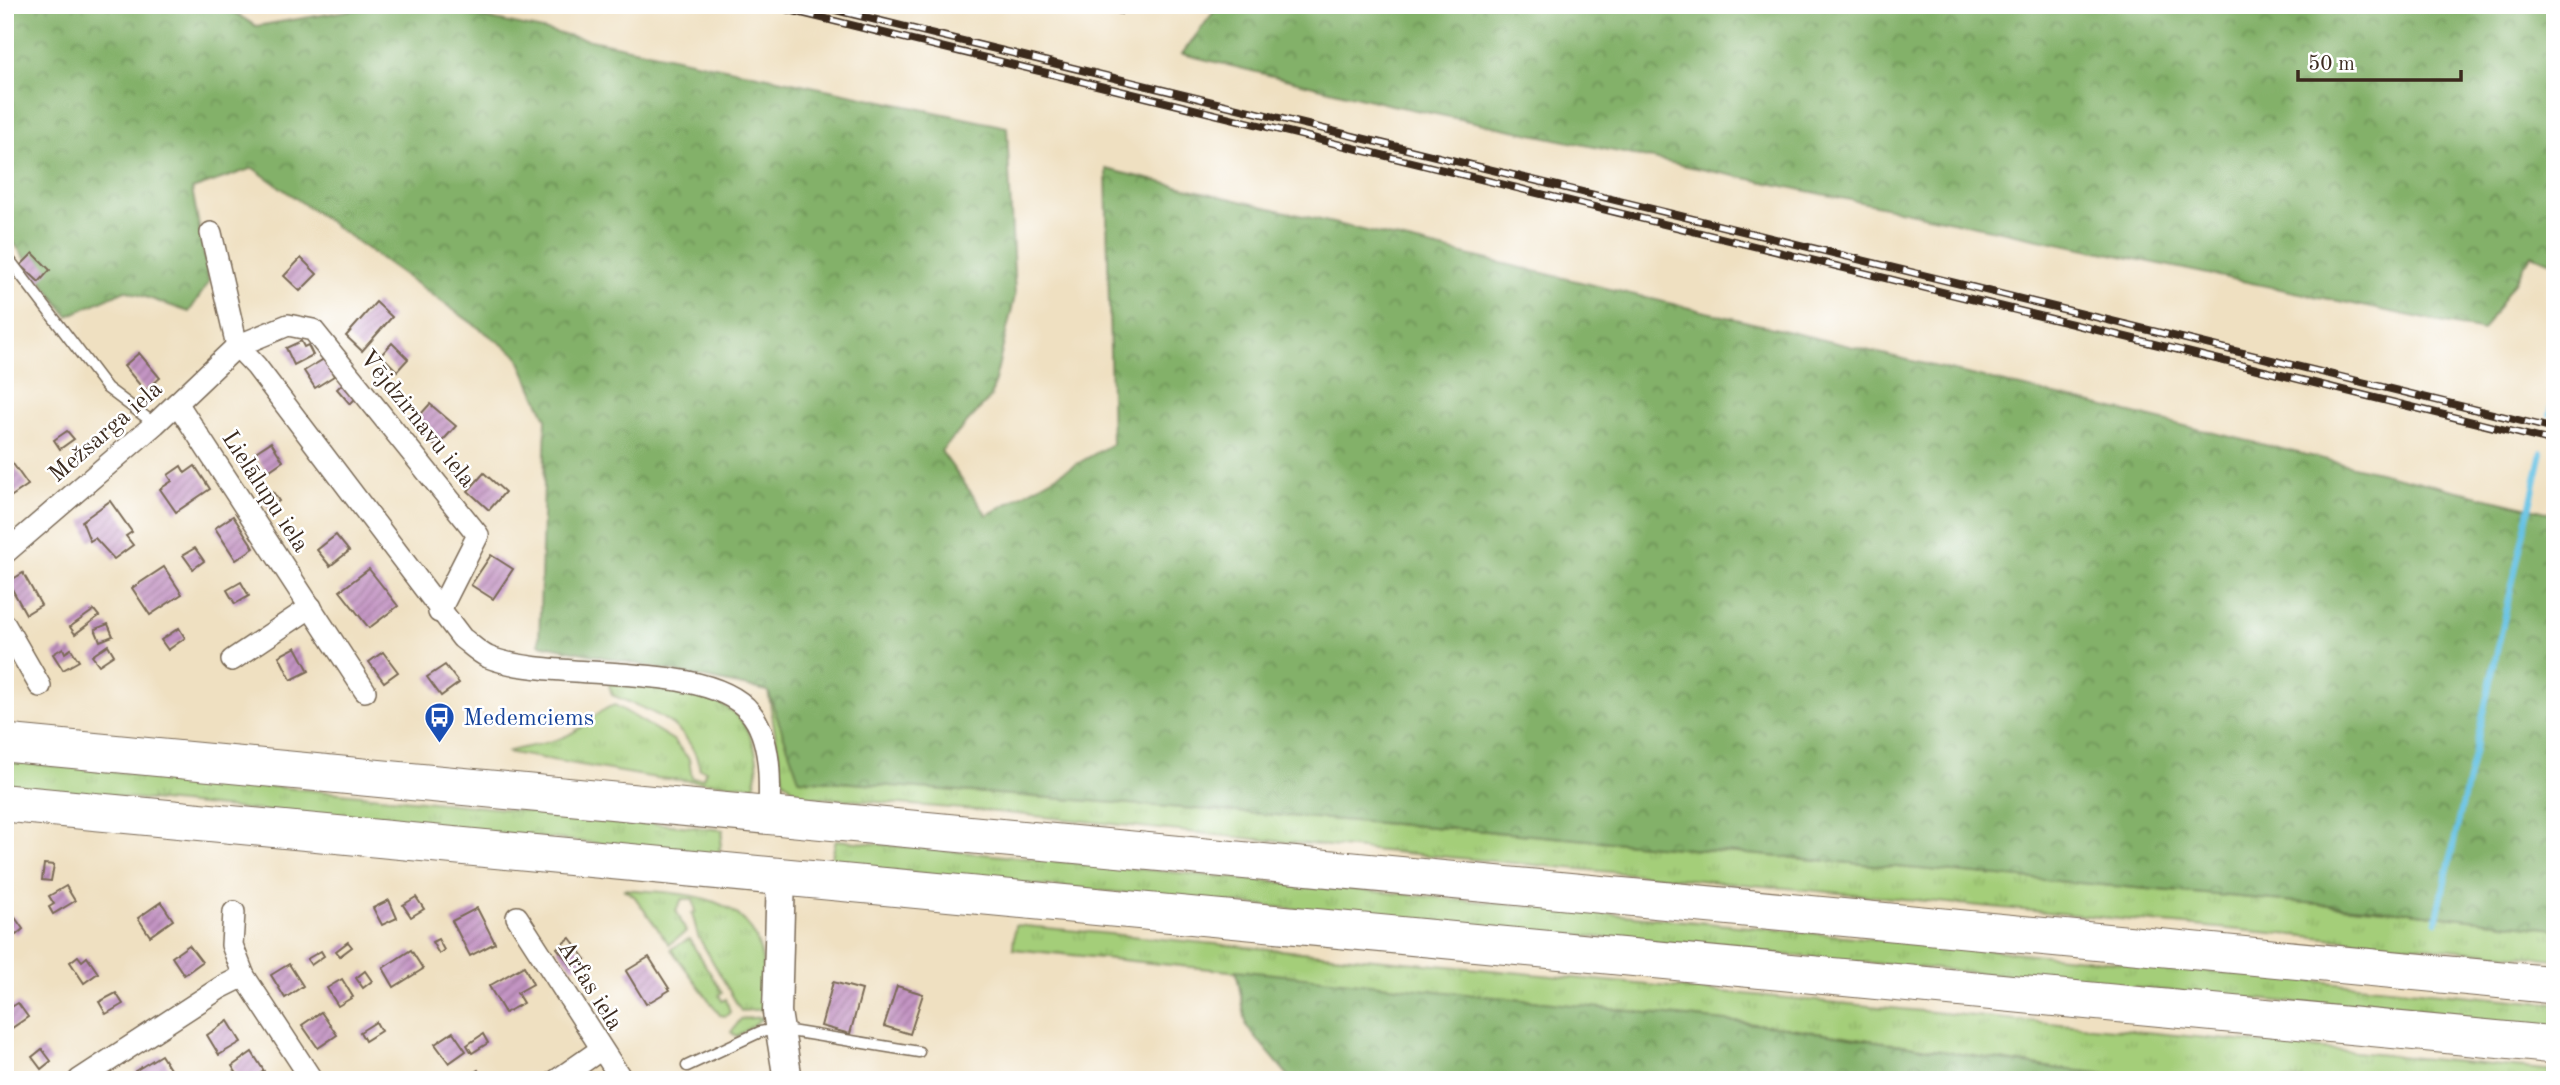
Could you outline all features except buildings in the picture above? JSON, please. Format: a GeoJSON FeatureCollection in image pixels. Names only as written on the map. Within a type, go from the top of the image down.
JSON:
{"type":"FeatureCollection","features":[{"type":"Feature","properties":{"kind":"highway"},"geometry":{"type":"LineString","coordinates":[[5,743],[2555,985]]}},
{"type":"Feature","properties":{"kind":"highway"},"geometry":{"type":"LineString","coordinates":[[5,803],[2555,1045]]}},
{"type":"Feature","properties":{"kind":"street"},"geometry":{"type":"LineString","coordinates":[[211,233],[237,346],[256,366],[439,612],[462,638],[486,656],[586,672],[632,673],[730,693],[752,713],[764,744],[770,786],[769,816]]}},
{"type":"Feature","properties":{"kind":"street","name":"Vējdzirnavu iela"},"geometry":{"type":"LineString","coordinates":[[237,346],[288,325],[313,330],[478,535],[439,612]]}},
{"type":"Feature","properties":{"kind":"street","name":"Mežsarga iela"},"geometry":{"type":"LineString","coordinates":[[5,552],[155,424],[237,346]]}},
{"type":"Feature","properties":{"kind":"street","name":"Lielālupu iela"},"geometry":{"type":"LineString","coordinates":[[177,403],[365,691]]}},
{"type":"Feature","properties":{"kind":"street"},"geometry":{"type":"LineString","coordinates":[[232,660],[311,607]]}},
{"type":"Feature","properties":{"kind":"street"},"geometry":{"type":"LineString","coordinates":[[5,625],[40,686]]}},
{"type":"Feature","properties":{"kind":"street"},"geometry":{"type":"LineString","coordinates":[[781,877],[778,1029],[789,1080]]}},
{"type":"Feature","properties":{"kind":"street"},"geometry":{"type":"LineString","coordinates":[[234,912],[233,945],[244,976],[312,1080]]}},
{"type":"Feature","properties":{"kind":"street","name":"Arfas iela"},"geometry":{"type":"LineString","coordinates":[[517,917],[600,1050],[622,1080]]}},
{"type":"Feature","properties":{"kind":"street"},"geometry":{"type":"LineString","coordinates":[[79,1080],[244,976]]}},
{"type":"Feature","properties":{"kind":"street"},"geometry":{"type":"LineString","coordinates":[[557,1080],[600,1050]]}},
{"type":"Feature","properties":{"kind":"lane"},"geometry":{"type":"LineString","coordinates":[[5,254],[107,388],[155,424]]}},
{"type":"Feature","properties":{"kind":"lane"},"geometry":{"type":"LineString","coordinates":[[687,1066],[760,1032],[778,1029],[919,1052]]}},
{"type":"Feature","properties":{"kind":"green space"},"geometry":{"type":"Polygon","coordinates":[[[5,5],[222,5],[256,26],[382,5],[423,5],[1007,127],[1015,296],[991,397],[941,451],[987,515],[1112,444],[1106,169],[2555,514],[2555,929],[2409,912],[1485,831],[799,779],[768,691],[539,644],[546,418],[517,355],[253,168],[192,189],[209,282],[189,312],[125,290],[68,316],[5,231],[5,5]]]}},
{"type":"Feature","properties":{"kind":"green space"},"geometry":{"type":"Polygon","coordinates":[[[1219,5],[2555,5],[2555,264],[2532,254],[2483,331],[1387,104],[1182,54],[1219,5]]]}},
{"type":"Feature","properties":{"kind":"green space"},"geometry":{"type":"Polygon","coordinates":[[[608,681],[693,692],[713,699],[730,710],[744,724],[753,743],[757,764],[754,786],[656,778],[506,752],[563,737],[615,705],[673,740],[689,759],[692,778],[703,778],[706,770],[700,769],[688,740],[667,721],[612,695],[608,681]]]}},
{"type":"Feature","properties":{"kind":"green space"},"geometry":{"type":"Polygon","coordinates":[[[768,691],[800,779],[1485,831],[2409,912],[2555,929],[2555,959],[1275,841],[987,811],[801,796],[783,780],[768,691]]]}},
{"type":"Feature","properties":{"kind":"green space"},"geometry":{"type":"Polygon","coordinates":[[[5,761],[723,830],[719,855],[5,786],[5,761]]]}},
{"type":"Feature","properties":{"kind":"green space"},"geometry":{"type":"Polygon","coordinates":[[[836,840],[2555,1004],[2555,1027],[837,866],[831,860],[836,840]]]}},
{"type":"Feature","properties":{"kind":"green space"},"geometry":{"type":"Polygon","coordinates":[[[623,889],[704,898],[739,915],[752,930],[760,950],[767,1009],[741,1011],[698,936],[692,913],[696,912],[693,899],[682,899],[676,910],[686,932],[669,944],[634,896],[623,889]]]}},
{"type":"Feature","properties":{"kind":"green space"},"geometry":{"type":"Polygon","coordinates":[[[1015,925],[2555,1071],[2555,1080],[2166,1080],[2060,1069],[1784,1027],[1013,949],[1015,925]]]}},
{"type":"Feature","properties":{"kind":"green space"},"geometry":{"type":"Polygon","coordinates":[[[689,939],[722,992],[719,995],[722,1001],[726,999],[730,1012],[726,1016],[720,1015],[671,949],[689,939]]]}},
{"type":"Feature","properties":{"kind":"green space"},"geometry":{"type":"Polygon","coordinates":[[[1236,970],[1784,1027],[2060,1069],[2166,1080],[1292,1080],[1247,1027],[1236,970]]]}},
{"type":"Feature","properties":{"kind":"green space"},"geometry":{"type":"Polygon","coordinates":[[[764,1017],[737,1037],[731,1032],[741,1019],[764,1017]]]}},
{"type":"Feature","properties":{"kind":"waterway"},"geometry":{"type":"LineString","coordinates":[[2550,414],[2555,397]]}},
{"type":"Feature","properties":{"kind":"waterway"},"geometry":{"type":"LineString","coordinates":[[2436,922],[2542,452]]}},
{"type":"Feature","properties":{"kind":"railway"},"geometry":{"type":"LineString","coordinates":[[769,5],[2555,442]]}},
{"type":"Feature","properties":{"kind":"railway"},"geometry":{"type":"LineString","coordinates":[[815,5],[2555,429]]}},
{"type":"Feature","properties":{"kind":"place","name":"Medemciems"},"geometry":{"type":"Point","coordinates":[440,744]}}]}
